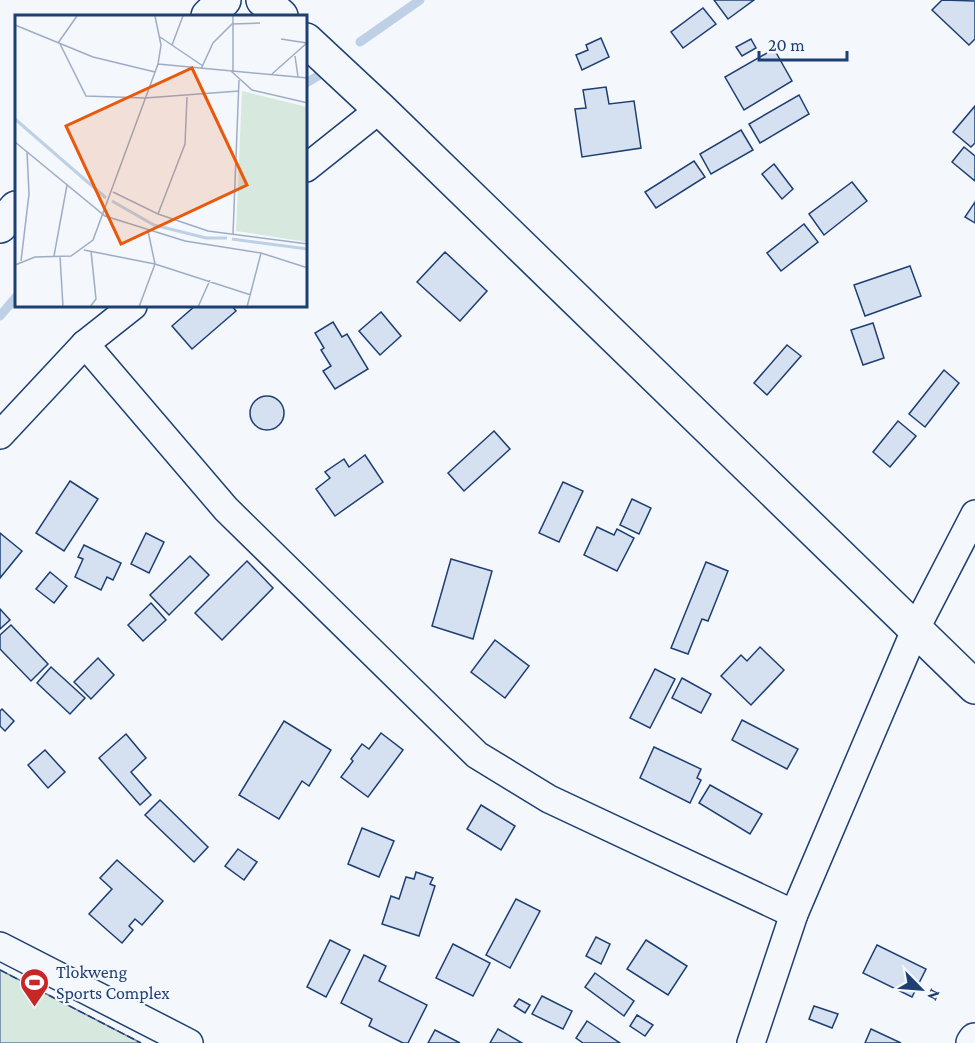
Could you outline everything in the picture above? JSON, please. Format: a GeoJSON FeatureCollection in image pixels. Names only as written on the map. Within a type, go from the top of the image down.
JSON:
{"type":"FeatureCollection","features":[{"type":"Feature","properties":{"kind":"street"},"geometry":{"type":"LineString","coordinates":[[209,15],[224,0]]}},
{"type":"Feature","properties":{"kind":"street"},"geometry":{"type":"LineString","coordinates":[[263,0],[280,15]]}},
{"type":"Feature","properties":{"kind":"street"},"geometry":{"type":"LineString","coordinates":[[308,42],[380,109],[975,687]]}},
{"type":"Feature","properties":{"kind":"street"},"geometry":{"type":"LineString","coordinates":[[308,166],[380,109]]}},
{"type":"Feature","properties":{"kind":"street"},"geometry":{"type":"LineString","coordinates":[[0,435],[85,344],[130,308]]}},
{"type":"Feature","properties":{"kind":"street"},"geometry":{"type":"LineString","coordinates":[[85,344],[226,509],[477,755],[549,799],[794,914]]}},
{"type":"Feature","properties":{"kind":"street"},"geometry":{"type":"LineString","coordinates":[[751,1043],[794,914],[916,628],[975,514]]}},
{"type":"Feature","properties":{"kind":"street"},"geometry":{"type":"LineString","coordinates":[[0,946],[189,1043]]}},
{"type":"Feature","properties":{"kind":"shaded area","name":"Tlokweng Sports Complex"},"geometry":{"type":"Polygon","coordinates":[[[0,970],[141,1043],[0,1043],[0,970]]]}},
{"type":"Feature","properties":{"kind":"building"},"geometry":{"type":"Polygon","coordinates":[[[714,0],[754,0],[728,19],[714,0]]]}},
{"type":"Feature","properties":{"kind":"building"},"geometry":{"type":"Polygon","coordinates":[[[942,0],[975,1],[975,39],[969,45],[932,10],[942,0]]]}},
{"type":"Feature","properties":{"kind":"building"},"geometry":{"type":"Polygon","coordinates":[[[703,8],[716,24],[683,48],[671,32],[703,8]]]}},
{"type":"Feature","properties":{"kind":"building"},"geometry":{"type":"Polygon","coordinates":[[[601,38],[609,57],[582,70],[576,55],[588,50],[586,45],[601,38]]]}},
{"type":"Feature","properties":{"kind":"building"},"geometry":{"type":"Polygon","coordinates":[[[751,39],[756,48],[742,56],[736,47],[751,39]]]}},
{"type":"Feature","properties":{"kind":"building"},"geometry":{"type":"Polygon","coordinates":[[[774,49],[792,81],[744,110],[725,77],[774,49]]]}},
{"type":"Feature","properties":{"kind":"building"},"geometry":{"type":"Polygon","coordinates":[[[606,87],[609,104],[634,101],[641,148],[582,157],[575,109],[586,108],[583,90],[606,87]]]}},
{"type":"Feature","properties":{"kind":"building"},"geometry":{"type":"Polygon","coordinates":[[[799,95],[809,114],[760,143],[749,124],[799,95]]]}},
{"type":"Feature","properties":{"kind":"building"},"geometry":{"type":"Polygon","coordinates":[[[975,106],[975,143],[971,147],[953,132],[975,106]]]}},
{"type":"Feature","properties":{"kind":"building"},"geometry":{"type":"Polygon","coordinates":[[[741,130],[753,150],[711,174],[700,154],[741,130]]]}},
{"type":"Feature","properties":{"kind":"building"},"geometry":{"type":"Polygon","coordinates":[[[964,147],[975,156],[975,181],[952,162],[964,147]]]}},
{"type":"Feature","properties":{"kind":"building"},"geometry":{"type":"Polygon","coordinates":[[[694,161],[705,177],[656,208],[645,192],[694,161]]]}},
{"type":"Feature","properties":{"kind":"building"},"geometry":{"type":"Polygon","coordinates":[[[774,164],[793,189],[782,199],[762,174],[774,164]]]}},
{"type":"Feature","properties":{"kind":"building"},"geometry":{"type":"Polygon","coordinates":[[[852,182],[867,201],[824,235],[809,214],[852,182]]]}},
{"type":"Feature","properties":{"kind":"building"},"geometry":{"type":"Polygon","coordinates":[[[975,202],[975,223],[965,217],[975,202]]]}},
{"type":"Feature","properties":{"kind":"building"},"geometry":{"type":"Polygon","coordinates":[[[804,224],[818,242],[781,271],[767,253],[804,224]]]}},
{"type":"Feature","properties":{"kind":"building"},"geometry":{"type":"Polygon","coordinates":[[[445,252],[487,291],[460,321],[417,282],[445,252]]]}},
{"type":"Feature","properties":{"kind":"building"},"geometry":{"type":"Polygon","coordinates":[[[910,266],[921,296],[865,316],[854,285],[910,266]]]}},
{"type":"Feature","properties":{"kind":"building"},"geometry":{"type":"Polygon","coordinates":[[[193,308],[234,308],[236,311],[192,349],[172,326],[193,308]]]}},
{"type":"Feature","properties":{"kind":"building"},"geometry":{"type":"Polygon","coordinates":[[[381,312],[401,336],[380,355],[359,331],[381,312]]]}},
{"type":"Feature","properties":{"kind":"building"},"geometry":{"type":"Polygon","coordinates":[[[333,322],[342,337],[347,334],[368,369],[335,389],[323,371],[331,366],[321,350],[324,348],[315,333],[333,322]]]}},
{"type":"Feature","properties":{"kind":"building"},"geometry":{"type":"Polygon","coordinates":[[[873,323],[884,358],[863,365],[851,330],[873,323]]]}},
{"type":"Feature","properties":{"kind":"building"},"geometry":{"type":"Polygon","coordinates":[[[787,345],[801,356],[767,395],[754,383],[787,345]]]}},
{"type":"Feature","properties":{"kind":"building"},"geometry":{"type":"Polygon","coordinates":[[[944,370],[959,383],[925,427],[909,414],[944,370]]]}},
{"type":"Feature","properties":{"kind":"building"},"geometry":{"type":"Polygon","coordinates":[[[267,396],[279,401],[284,413],[279,425],[267,430],[255,425],[250,413],[255,401],[267,396]]]}},
{"type":"Feature","properties":{"kind":"building"},"geometry":{"type":"Polygon","coordinates":[[[898,421],[916,436],[890,467],[873,452],[898,421]]]}},
{"type":"Feature","properties":{"kind":"building"},"geometry":{"type":"Polygon","coordinates":[[[494,431],[510,449],[464,491],[448,473],[494,431]]]}},
{"type":"Feature","properties":{"kind":"building"},"geometry":{"type":"Polygon","coordinates":[[[365,455],[383,482],[335,516],[316,489],[330,478],[325,472],[344,459],[349,467],[365,455]]]}},
{"type":"Feature","properties":{"kind":"building"},"geometry":{"type":"Polygon","coordinates":[[[70,481],[98,499],[64,551],[36,533],[70,481]]]}},
{"type":"Feature","properties":{"kind":"building"},"geometry":{"type":"Polygon","coordinates":[[[563,482],[583,491],[559,542],[539,533],[563,482]]]}},
{"type":"Feature","properties":{"kind":"building"},"geometry":{"type":"Polygon","coordinates":[[[632,499],[651,508],[639,534],[620,525],[632,499]]]}},
{"type":"Feature","properties":{"kind":"building"},"geometry":{"type":"Polygon","coordinates":[[[597,527],[614,535],[617,529],[634,538],[617,571],[584,555],[597,527]]]}},
{"type":"Feature","properties":{"kind":"building"},"geometry":{"type":"Polygon","coordinates":[[[0,533],[22,551],[0,578],[0,533]]]}},
{"type":"Feature","properties":{"kind":"building"},"geometry":{"type":"Polygon","coordinates":[[[146,533],[164,542],[149,573],[131,564],[146,533]]]}},
{"type":"Feature","properties":{"kind":"building"},"geometry":{"type":"Polygon","coordinates":[[[84,545],[121,563],[113,580],[107,577],[101,590],[75,577],[83,559],[78,557],[84,545]]]}},
{"type":"Feature","properties":{"kind":"building"},"geometry":{"type":"Polygon","coordinates":[[[190,556],[209,575],[169,615],[150,595],[190,556]]]}},
{"type":"Feature","properties":{"kind":"building"},"geometry":{"type":"Polygon","coordinates":[[[451,559],[492,571],[473,639],[432,626],[451,559]]]}},
{"type":"Feature","properties":{"kind":"building"},"geometry":{"type":"Polygon","coordinates":[[[247,561],[273,588],[222,640],[195,613],[247,561]]]}},
{"type":"Feature","properties":{"kind":"building"},"geometry":{"type":"Polygon","coordinates":[[[706,562],[728,571],[708,621],[702,619],[688,654],[671,648],[706,562]]]}},
{"type":"Feature","properties":{"kind":"building"},"geometry":{"type":"Polygon","coordinates":[[[50,572],[67,586],[54,603],[36,589],[50,572]]]}},
{"type":"Feature","properties":{"kind":"building"},"geometry":{"type":"Polygon","coordinates":[[[151,603],[166,620],[143,641],[128,625],[151,603]]]}},
{"type":"Feature","properties":{"kind":"building"},"geometry":{"type":"Polygon","coordinates":[[[0,609],[10,620],[0,629],[0,609]]]}},
{"type":"Feature","properties":{"kind":"building"},"geometry":{"type":"Polygon","coordinates":[[[11,625],[48,664],[31,681],[0,649],[0,635],[11,625]]]}},
{"type":"Feature","properties":{"kind":"building"},"geometry":{"type":"Polygon","coordinates":[[[495,640],[529,666],[505,698],[471,672],[495,640]]]}},
{"type":"Feature","properties":{"kind":"building"},"geometry":{"type":"Polygon","coordinates":[[[760,647],[784,670],[751,705],[721,676],[741,655],[747,661],[760,647]]]}},
{"type":"Feature","properties":{"kind":"building"},"geometry":{"type":"Polygon","coordinates":[[[98,658],[114,675],[91,699],[74,682],[98,658]]]}},
{"type":"Feature","properties":{"kind":"building"},"geometry":{"type":"Polygon","coordinates":[[[51,667],[85,698],[70,714],[37,683],[51,667]]]}},
{"type":"Feature","properties":{"kind":"building"},"geometry":{"type":"Polygon","coordinates":[[[655,669],[675,679],[650,728],[630,718],[655,669]]]}},
{"type":"Feature","properties":{"kind":"building"},"geometry":{"type":"Polygon","coordinates":[[[682,678],[711,694],[701,713],[672,698],[682,678]]]}},
{"type":"Feature","properties":{"kind":"building"},"geometry":{"type":"Polygon","coordinates":[[[2,709],[14,721],[5,731],[0,726],[2,709]]]}},
{"type":"Feature","properties":{"kind":"building"},"geometry":{"type":"Polygon","coordinates":[[[742,720],[798,749],[787,769],[732,740],[742,720]]]}},
{"type":"Feature","properties":{"kind":"building"},"geometry":{"type":"Polygon","coordinates":[[[284,721],[331,750],[309,786],[302,781],[279,819],[239,795],[284,721]]]}},
{"type":"Feature","properties":{"kind":"building"},"geometry":{"type":"Polygon","coordinates":[[[381,733],[403,750],[368,797],[341,777],[362,744],[369,749],[381,733]]]}},
{"type":"Feature","properties":{"kind":"building"},"geometry":{"type":"Polygon","coordinates":[[[126,734],[146,758],[131,772],[151,795],[140,805],[99,758],[126,734]]]}},
{"type":"Feature","properties":{"kind":"building"},"geometry":{"type":"Polygon","coordinates":[[[654,747],[701,769],[697,778],[701,780],[690,803],[640,778],[654,747]]]}},
{"type":"Feature","properties":{"kind":"building"},"geometry":{"type":"Polygon","coordinates":[[[45,750],[65,772],[48,788],[28,765],[45,750]]]}},
{"type":"Feature","properties":{"kind":"building"},"geometry":{"type":"Polygon","coordinates":[[[710,785],[762,814],[750,834],[699,803],[710,785]]]}},
{"type":"Feature","properties":{"kind":"building"},"geometry":{"type":"Polygon","coordinates":[[[160,800],[208,847],[194,862],[145,815],[160,800]]]}},
{"type":"Feature","properties":{"kind":"building"},"geometry":{"type":"Polygon","coordinates":[[[481,805],[515,826],[501,850],[467,829],[481,805]]]}},
{"type":"Feature","properties":{"kind":"building"},"geometry":{"type":"Polygon","coordinates":[[[362,828],[394,841],[379,877],[348,864],[362,828]]]}},
{"type":"Feature","properties":{"kind":"building"},"geometry":{"type":"Polygon","coordinates":[[[238,849],[257,862],[244,880],[225,866],[238,849]]]}},
{"type":"Feature","properties":{"kind":"building"},"geometry":{"type":"Polygon","coordinates":[[[117,860],[163,901],[142,925],[135,919],[129,926],[133,930],[122,943],[89,914],[112,889],[100,878],[117,860]]]}},
{"type":"Feature","properties":{"kind":"building"},"geometry":{"type":"Polygon","coordinates":[[[416,872],[433,878],[430,884],[435,886],[419,936],[382,924],[391,896],[399,899],[406,877],[414,879],[416,872]]]}},
{"type":"Feature","properties":{"kind":"building"},"geometry":{"type":"Polygon","coordinates":[[[516,899],[540,911],[510,968],[486,955],[516,899]]]}},
{"type":"Feature","properties":{"kind":"building"},"geometry":{"type":"Polygon","coordinates":[[[596,937],[610,944],[601,964],[586,956],[596,937]]]}},
{"type":"Feature","properties":{"kind":"building"},"geometry":{"type":"Polygon","coordinates":[[[330,940],[350,950],[326,997],[307,987],[330,940]]]}},
{"type":"Feature","properties":{"kind":"building"},"geometry":{"type":"Polygon","coordinates":[[[646,940],[687,966],[668,995],[627,969],[646,940]]]}},
{"type":"Feature","properties":{"kind":"building"},"geometry":{"type":"Polygon","coordinates":[[[453,944],[490,963],[473,996],[436,978],[453,944]]]}},
{"type":"Feature","properties":{"kind":"building"},"geometry":{"type":"Polygon","coordinates":[[[877,945],[926,969],[912,997],[863,973],[877,945]]]}},
{"type":"Feature","properties":{"kind":"building"},"geometry":{"type":"Polygon","coordinates":[[[364,955],[386,966],[379,981],[427,1005],[408,1043],[403,1043],[369,1026],[372,1019],[341,1003],[364,955]]]}},
{"type":"Feature","properties":{"kind":"building"},"geometry":{"type":"Polygon","coordinates":[[[595,973],[634,1001],[624,1016],[585,987],[595,973]]]}},
{"type":"Feature","properties":{"kind":"building"},"geometry":{"type":"Polygon","coordinates":[[[542,996],[572,1011],[563,1029],[532,1014],[542,996]]]}},
{"type":"Feature","properties":{"kind":"building"},"geometry":{"type":"Polygon","coordinates":[[[519,999],[530,1005],[525,1013],[514,1006],[519,999]]]}},
{"type":"Feature","properties":{"kind":"building"},"geometry":{"type":"Polygon","coordinates":[[[814,1006],[838,1014],[832,1028],[809,1019],[814,1006]]]}},
{"type":"Feature","properties":{"kind":"building"},"geometry":{"type":"Polygon","coordinates":[[[637,1015],[653,1025],[645,1036],[630,1026],[637,1015]]]}},
{"type":"Feature","properties":{"kind":"building"},"geometry":{"type":"Polygon","coordinates":[[[587,1021],[620,1043],[583,1043],[576,1038],[587,1021]]]}},
{"type":"Feature","properties":{"kind":"building"},"geometry":{"type":"Polygon","coordinates":[[[498,1029],[522,1043],[490,1043],[498,1029]]]}},
{"type":"Feature","properties":{"kind":"building"},"geometry":{"type":"Polygon","coordinates":[[[871,1029],[901,1043],[865,1043],[871,1029]]]}},
{"type":"Feature","properties":{"kind":"building"},"geometry":{"type":"Polygon","coordinates":[[[435,1030],[460,1043],[428,1043],[435,1030]]]}},
{"type":"Feature","properties":{"kind":"waterway"},"geometry":{"type":"LineString","coordinates":[[360,42],[420,0]]}},
{"type":"Feature","properties":{"kind":"waterway"},"geometry":{"type":"LineString","coordinates":[[308,82],[318,76]]}},
{"type":"Feature","properties":{"kind":"waterway"},"geometry":{"type":"LineString","coordinates":[[0,316],[15,298]]}},
{"type":"Feature","properties":{"kind":"fence"},"geometry":{"type":"LineString","coordinates":[[0,970],[141,1043]]}},
{"type":"Feature","properties":{"kind":"place","name":"Tlokweng Sports Complex"},"geometry":{"type":"Point","coordinates":[35,1008]}}]}
